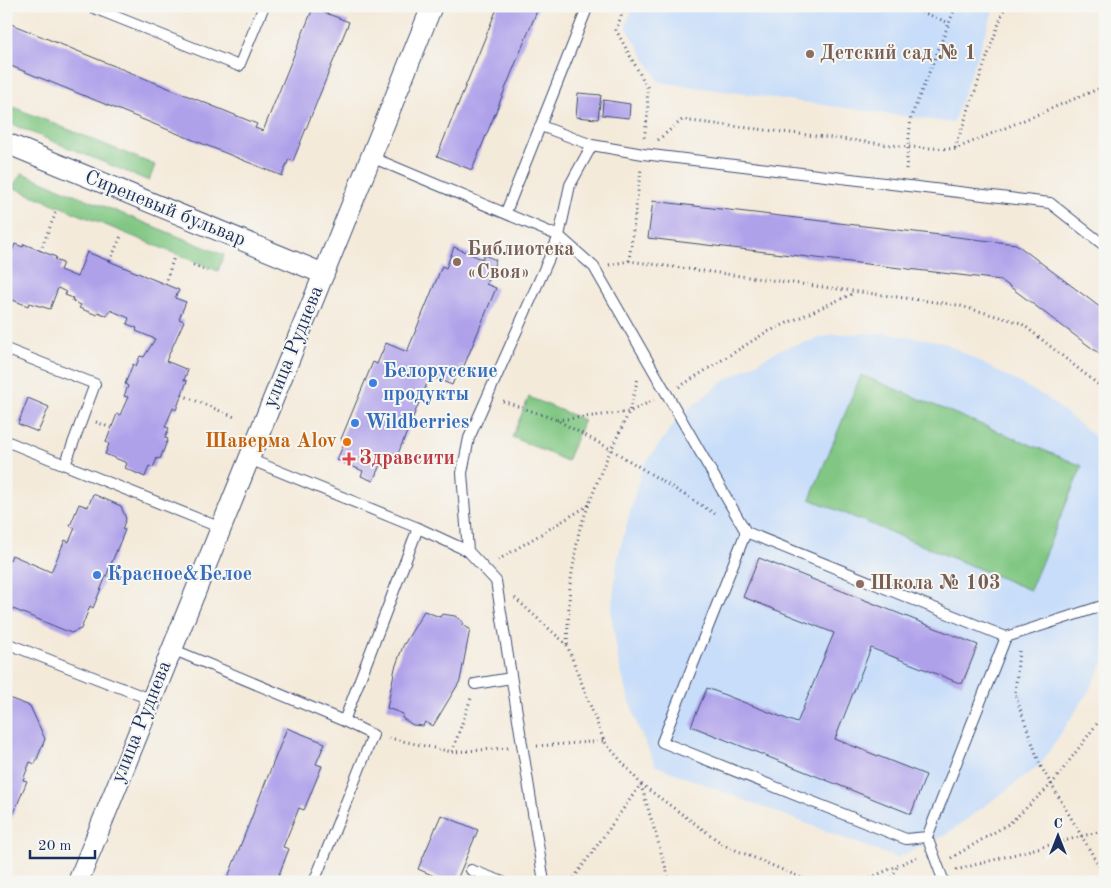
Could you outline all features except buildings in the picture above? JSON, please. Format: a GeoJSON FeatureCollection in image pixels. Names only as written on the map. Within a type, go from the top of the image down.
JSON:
{"type":"FeatureCollection","features":[{"type":"Feature","properties":{"kind":"street","name":"улица Руднева"},"geometry":{"type":"LineString","coordinates":[[78,882],[432,6]]}},
{"type":"Feature","properties":{"kind":"street","name":"Сиреневый бульвар"},"geometry":{"type":"LineString","coordinates":[[8,149],[324,274]]}},
{"type":"Feature","properties":{"kind":"lane"},"geometry":{"type":"LineString","coordinates":[[89,6],[239,66],[264,6]]}},
{"type":"Feature","properties":{"kind":"lane"},"geometry":{"type":"LineString","coordinates":[[506,212],[588,6]]}},
{"type":"Feature","properties":{"kind":"lane"},"geometry":{"type":"LineString","coordinates":[[540,126],[592,145],[643,154],[1050,203],[1105,246]]}},
{"type":"Feature","properties":{"kind":"lane"},"geometry":{"type":"LineString","coordinates":[[468,551],[462,473],[469,438],[559,236],[570,184],[592,145]]}},
{"type":"Feature","properties":{"kind":"lane"},"geometry":{"type":"LineString","coordinates":[[371,157],[506,212],[559,236],[594,267],[746,532],[1006,637],[1105,605]]}},
{"type":"Feature","properties":{"kind":"lane"},"geometry":{"type":"LineString","coordinates":[[6,349],[95,384],[65,465]]}},
{"type":"Feature","properties":{"kind":"lane"},"geometry":{"type":"LineString","coordinates":[[6,440],[221,528]]}},
{"type":"Feature","properties":{"kind":"lane"},"geometry":{"type":"LineString","coordinates":[[249,460],[418,528],[468,551],[496,580],[544,882]]}},
{"type":"Feature","properties":{"kind":"lane"},"geometry":{"type":"LineString","coordinates":[[344,721],[418,528]]}},
{"type":"Feature","properties":{"kind":"lane"},"geometry":{"type":"LineString","coordinates":[[746,532],[662,742],[906,839],[926,837]]}},
{"type":"Feature","properties":{"kind":"lane"},"geometry":{"type":"LineString","coordinates":[[941,874],[926,837],[1006,637]]}},
{"type":"Feature","properties":{"kind":"lane"},"geometry":{"type":"LineString","coordinates":[[6,643],[152,700]]}},
{"type":"Feature","properties":{"kind":"lane"},"geometry":{"type":"LineString","coordinates":[[172,649],[374,735],[314,882]]}},
{"type":"Feature","properties":{"kind":"lane"},"geometry":{"type":"LineString","coordinates":[[475,684],[511,678]]}},
{"type":"Feature","properties":{"kind":"lane"},"geometry":{"type":"LineString","coordinates":[[471,870],[503,882]]}},
{"type":"Feature","properties":{"kind":"path"},"geometry":{"type":"LineString","coordinates":[[625,6],[616,30],[647,87],[648,113],[630,261]]}},
{"type":"Feature","properties":{"kind":"path"},"geometry":{"type":"LineString","coordinates":[[908,6],[949,23]]}},
{"type":"Feature","properties":{"kind":"path"},"geometry":{"type":"LineString","coordinates":[[904,185],[911,118],[956,6]]}},
{"type":"Feature","properties":{"kind":"path"},"geometry":{"type":"LineString","coordinates":[[955,149],[1005,6]]}},
{"type":"Feature","properties":{"kind":"path"},"geometry":{"type":"LineString","coordinates":[[643,154],[682,120],[908,147],[955,149],[1105,86]]}},
{"type":"Feature","properties":{"kind":"path"},"geometry":{"type":"LineString","coordinates":[[40,251],[57,210]]}},
{"type":"Feature","properties":{"kind":"path"},"geometry":{"type":"LineString","coordinates":[[110,262],[121,236]]}},
{"type":"Feature","properties":{"kind":"path"},"geometry":{"type":"LineString","coordinates":[[166,284],[174,258]]}},
{"type":"Feature","properties":{"kind":"path"},"geometry":{"type":"LineString","coordinates":[[594,267],[630,261],[957,305],[1021,323],[1105,390]]}},
{"type":"Feature","properties":{"kind":"path"},"geometry":{"type":"LineString","coordinates":[[193,265],[207,271]]}},
{"type":"Feature","properties":{"kind":"path"},"geometry":{"type":"LineString","coordinates":[[558,420],[630,412],[667,394],[765,333],[855,292]]}},
{"type":"Feature","properties":{"kind":"path"},"geometry":{"type":"LineString","coordinates":[[644,356],[630,412],[589,504],[577,540],[570,585],[567,645],[604,741],[641,784],[724,845],[811,882]]}},
{"type":"Feature","properties":{"kind":"path"},"geometry":{"type":"LineString","coordinates":[[182,395],[238,418]]}},
{"type":"Feature","properties":{"kind":"path"},"geometry":{"type":"LineString","coordinates":[[488,396],[558,420],[612,450],[724,519]]}},
{"type":"Feature","properties":{"kind":"path"},"geometry":{"type":"LineString","coordinates":[[485,568],[589,504]]}},
{"type":"Feature","properties":{"kind":"path"},"geometry":{"type":"LineString","coordinates":[[496,580],[567,645]]}},
{"type":"Feature","properties":{"kind":"path"},"geometry":{"type":"LineString","coordinates":[[1006,637],[1020,647],[1015,694],[1040,765],[1105,876]]}},
{"type":"Feature","properties":{"kind":"path"},"geometry":{"type":"LineString","coordinates":[[374,735],[452,752],[475,684]]}},
{"type":"Feature","properties":{"kind":"path"},"geometry":{"type":"LineString","coordinates":[[941,874],[1010,823],[1052,784],[1105,713]]}},
{"type":"Feature","properties":{"kind":"path"},"geometry":{"type":"LineString","coordinates":[[571,882],[641,784]]}},
{"type":"Feature","properties":{"kind":"path"},"geometry":{"type":"LineString","coordinates":[[641,784],[670,882]]}},
{"type":"Feature","properties":{"kind":"path"},"geometry":{"type":"LineString","coordinates":[[941,874],[1105,830]]}},
{"type":"Feature","properties":{"kind":"path"},"geometry":{"type":"LineString","coordinates":[[861,882],[931,850]]}},
{"type":"Feature","properties":{"kind":"path"},"geometry":{"type":"LineString","coordinates":[[890,882],[898,866]]}},
{"type":"Feature","properties":{"kind":"shaded area","name":"Детский сад № 1"},"geometry":{"type":"Polygon","coordinates":[[[633,6],[995,6],[953,123],[659,82],[626,26],[633,6]]]}},
{"type":"Feature","properties":{"kind":"shaded area","name":"Школа № 103"},"geometry":{"type":"Polygon","coordinates":[[[887,333],[943,342],[1046,397],[1094,436],[1105,451],[1105,658],[1089,691],[1040,765],[944,836],[896,858],[656,766],[637,725],[619,665],[611,612],[618,557],[642,468],[679,417],[721,383],[779,350],[833,334],[887,333]]]}},
{"type":"Feature","properties":{"kind":"green space"},"geometry":{"type":"Polygon","coordinates":[[[6,104],[155,165],[149,181],[6,122],[6,104]]]}},
{"type":"Feature","properties":{"kind":"green space"},"geometry":{"type":"Polygon","coordinates":[[[22,173],[224,255],[218,271],[12,187],[22,173]]]}},
{"type":"Feature","properties":{"kind":"green space"},"geometry":{"type":"Polygon","coordinates":[[[861,375],[1082,466],[1030,590],[810,499],[861,375]]]}},
{"type":"Feature","properties":{"kind":"green space"},"geometry":{"type":"Polygon","coordinates":[[[529,397],[584,420],[567,461],[512,437],[529,397]]]}},
{"type":"Feature","properties":{"kind":"place","name":"Детский сад № 1"},"geometry":{"type":"Point","coordinates":[810,54]}},
{"type":"Feature","properties":{"kind":"place","name":"Библиотека «Своя»"},"geometry":{"type":"Point","coordinates":[457,262]}},
{"type":"Feature","properties":{"kind":"place","name":"Белорусские продукты"},"geometry":{"type":"Point","coordinates":[373,383]}},
{"type":"Feature","properties":{"kind":"place","name":"Wildberries"},"geometry":{"type":"Point","coordinates":[355,423]}},
{"type":"Feature","properties":{"kind":"place","name":"Шаверма Alov"},"geometry":{"type":"Point","coordinates":[347,442]}},
{"type":"Feature","properties":{"kind":"place","name":"Здравсити"},"geometry":{"type":"Point","coordinates":[349,459]}},
{"type":"Feature","properties":{"kind":"place","name":"Красное&Белое"},"geometry":{"type":"Point","coordinates":[97,575]}},
{"type":"Feature","properties":{"kind":"place","name":"Школа № 103"},"geometry":{"type":"Point","coordinates":[860,584]}}]}
